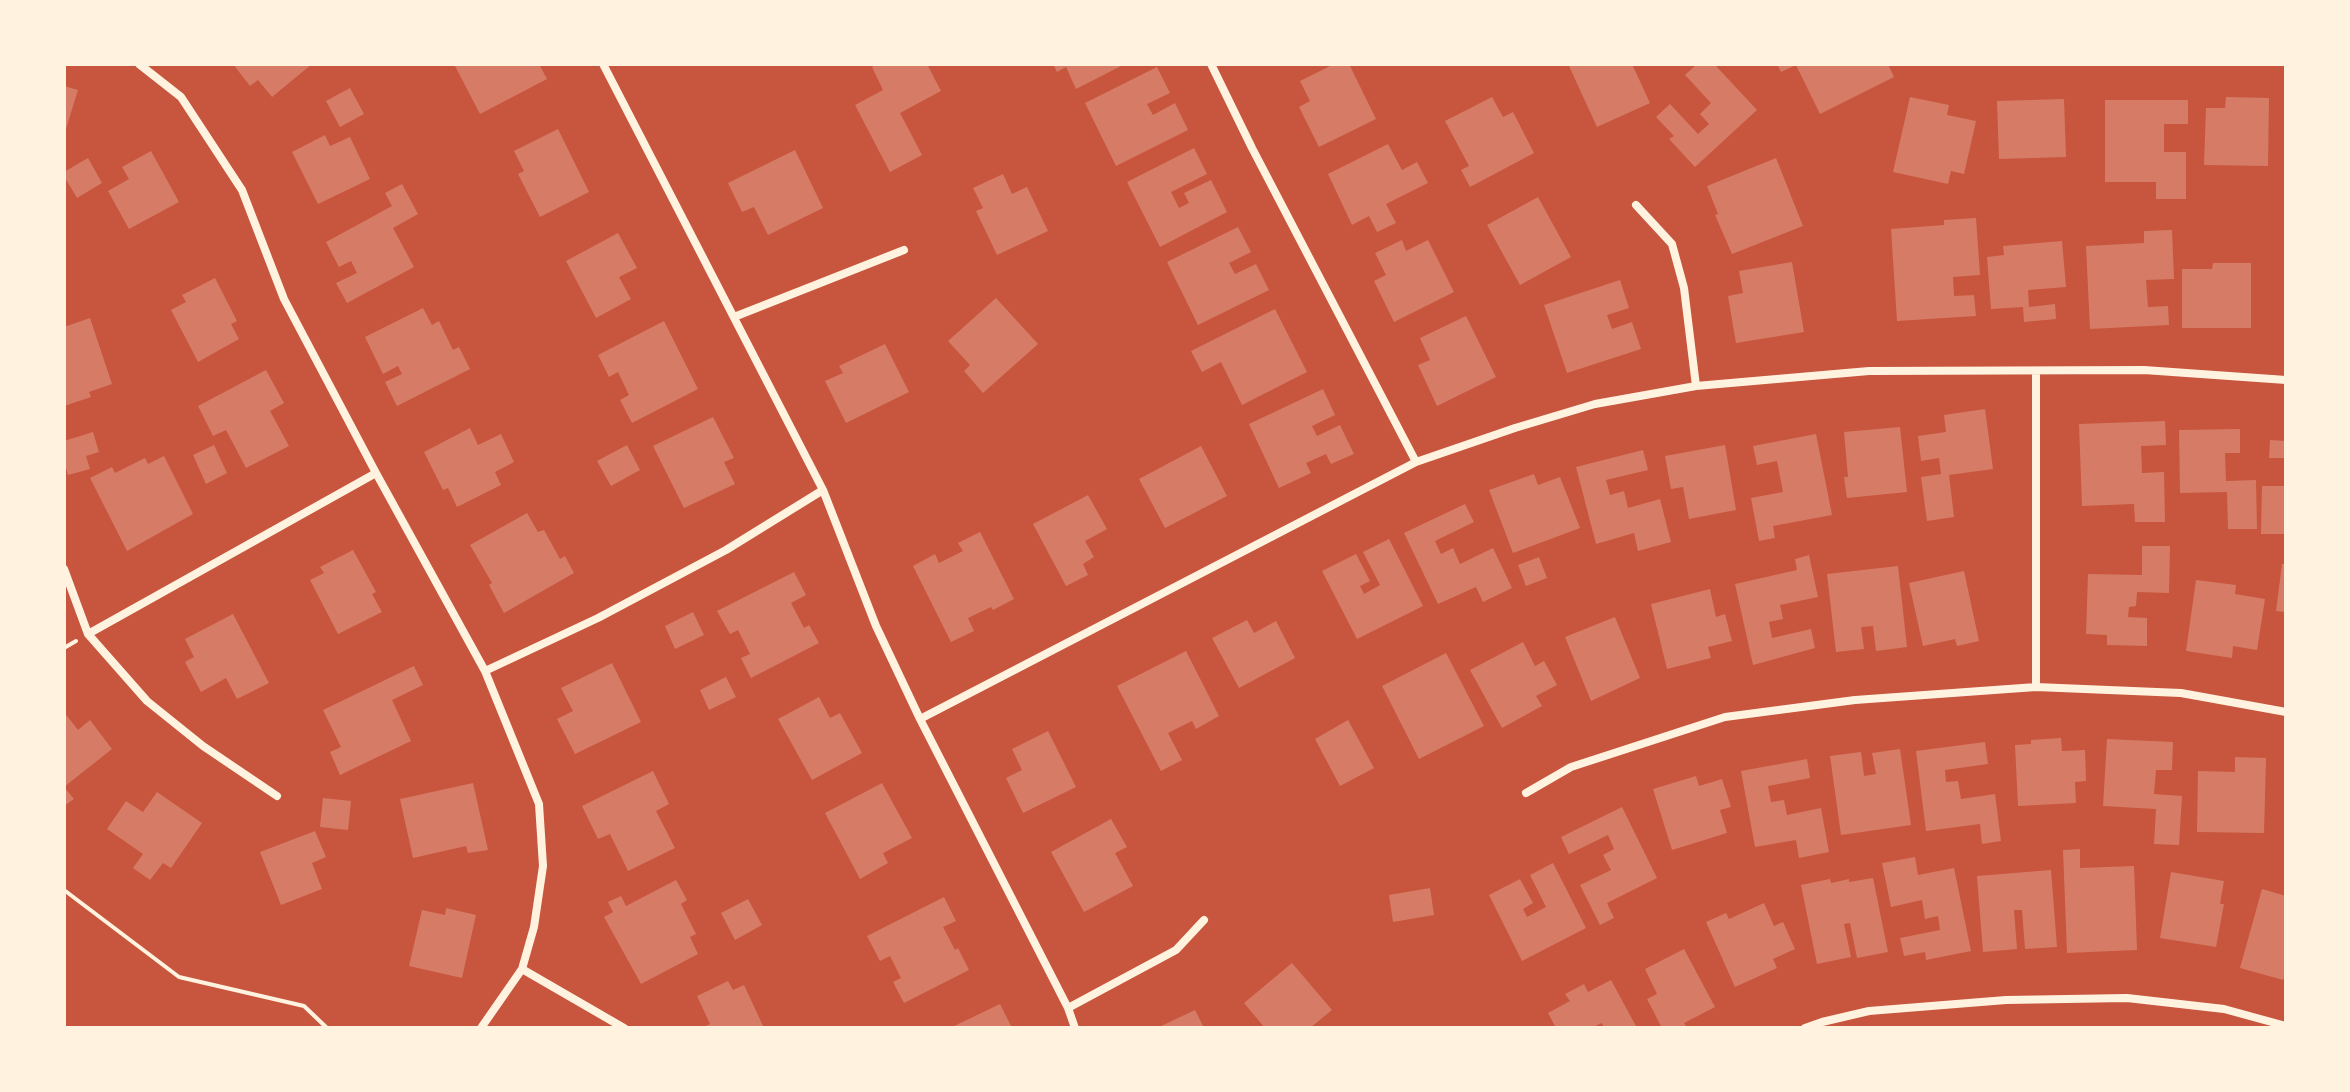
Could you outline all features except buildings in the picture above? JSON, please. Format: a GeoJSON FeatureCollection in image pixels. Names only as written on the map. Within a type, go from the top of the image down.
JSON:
{"type":"FeatureCollection","features":[{"type":"Feature","properties":{"kind":"street"},"geometry":{"type":"LineString","coordinates":[[139,64],[181,97],[242,190],[284,299],[485,671],[539,804],[543,866],[534,927],[522,969],[481,1028]]}},
{"type":"Feature","properties":{"kind":"street"},"geometry":{"type":"LineString","coordinates":[[603,64],[823,490],[876,626],[920,719],[1068,1008],[1075,1028]]}},
{"type":"Feature","properties":{"kind":"street"},"geometry":{"type":"LineString","coordinates":[[1211,64],[1416,462]]}},
{"type":"Feature","properties":{"kind":"street"},"geometry":{"type":"LineString","coordinates":[[1636,205],[1672,244],[1684,288],[1696,386]]}},
{"type":"Feature","properties":{"kind":"street"},"geometry":{"type":"LineString","coordinates":[[734,317],[904,250]]}},
{"type":"Feature","properties":{"kind":"street"},"geometry":{"type":"LineString","coordinates":[[920,719],[1416,462],[1595,404],[1696,386],[1869,371],[2144,370],[2286,380]]}},
{"type":"Feature","properties":{"kind":"street"},"geometry":{"type":"LineString","coordinates":[[2036,372],[2036,687]]}},
{"type":"Feature","properties":{"kind":"street"},"geometry":{"type":"LineString","coordinates":[[88,634],[376,473]]}},
{"type":"Feature","properties":{"kind":"street"},"geometry":{"type":"LineString","coordinates":[[485,671],[598,618],[713,557],[823,490]]}},
{"type":"Feature","properties":{"kind":"street"},"geometry":{"type":"LineString","coordinates":[[64,569],[88,634],[147,701],[203,746],[277,796]]}},
{"type":"Feature","properties":{"kind":"street"},"geometry":{"type":"LineString","coordinates":[[1526,793],[1571,767],[1725,717],[1855,700],[2036,687],[2181,693],[2286,712]]}},
{"type":"Feature","properties":{"kind":"street"},"geometry":{"type":"LineString","coordinates":[[1068,1008],[1176,950],[1204,920]]}},
{"type":"Feature","properties":{"kind":"street"},"geometry":{"type":"LineString","coordinates":[[522,969],[624,1028]]}},
{"type":"Feature","properties":{"kind":"street"},"geometry":{"type":"LineString","coordinates":[[1805,1028],[1869,1011],[2006,1000],[2127,998],[2224,1009],[2286,1026]]}},
{"type":"Feature","properties":{"kind":"path"},"geometry":{"type":"LineString","coordinates":[[64,890],[179,977],[304,1006],[327,1028]]}}]}
